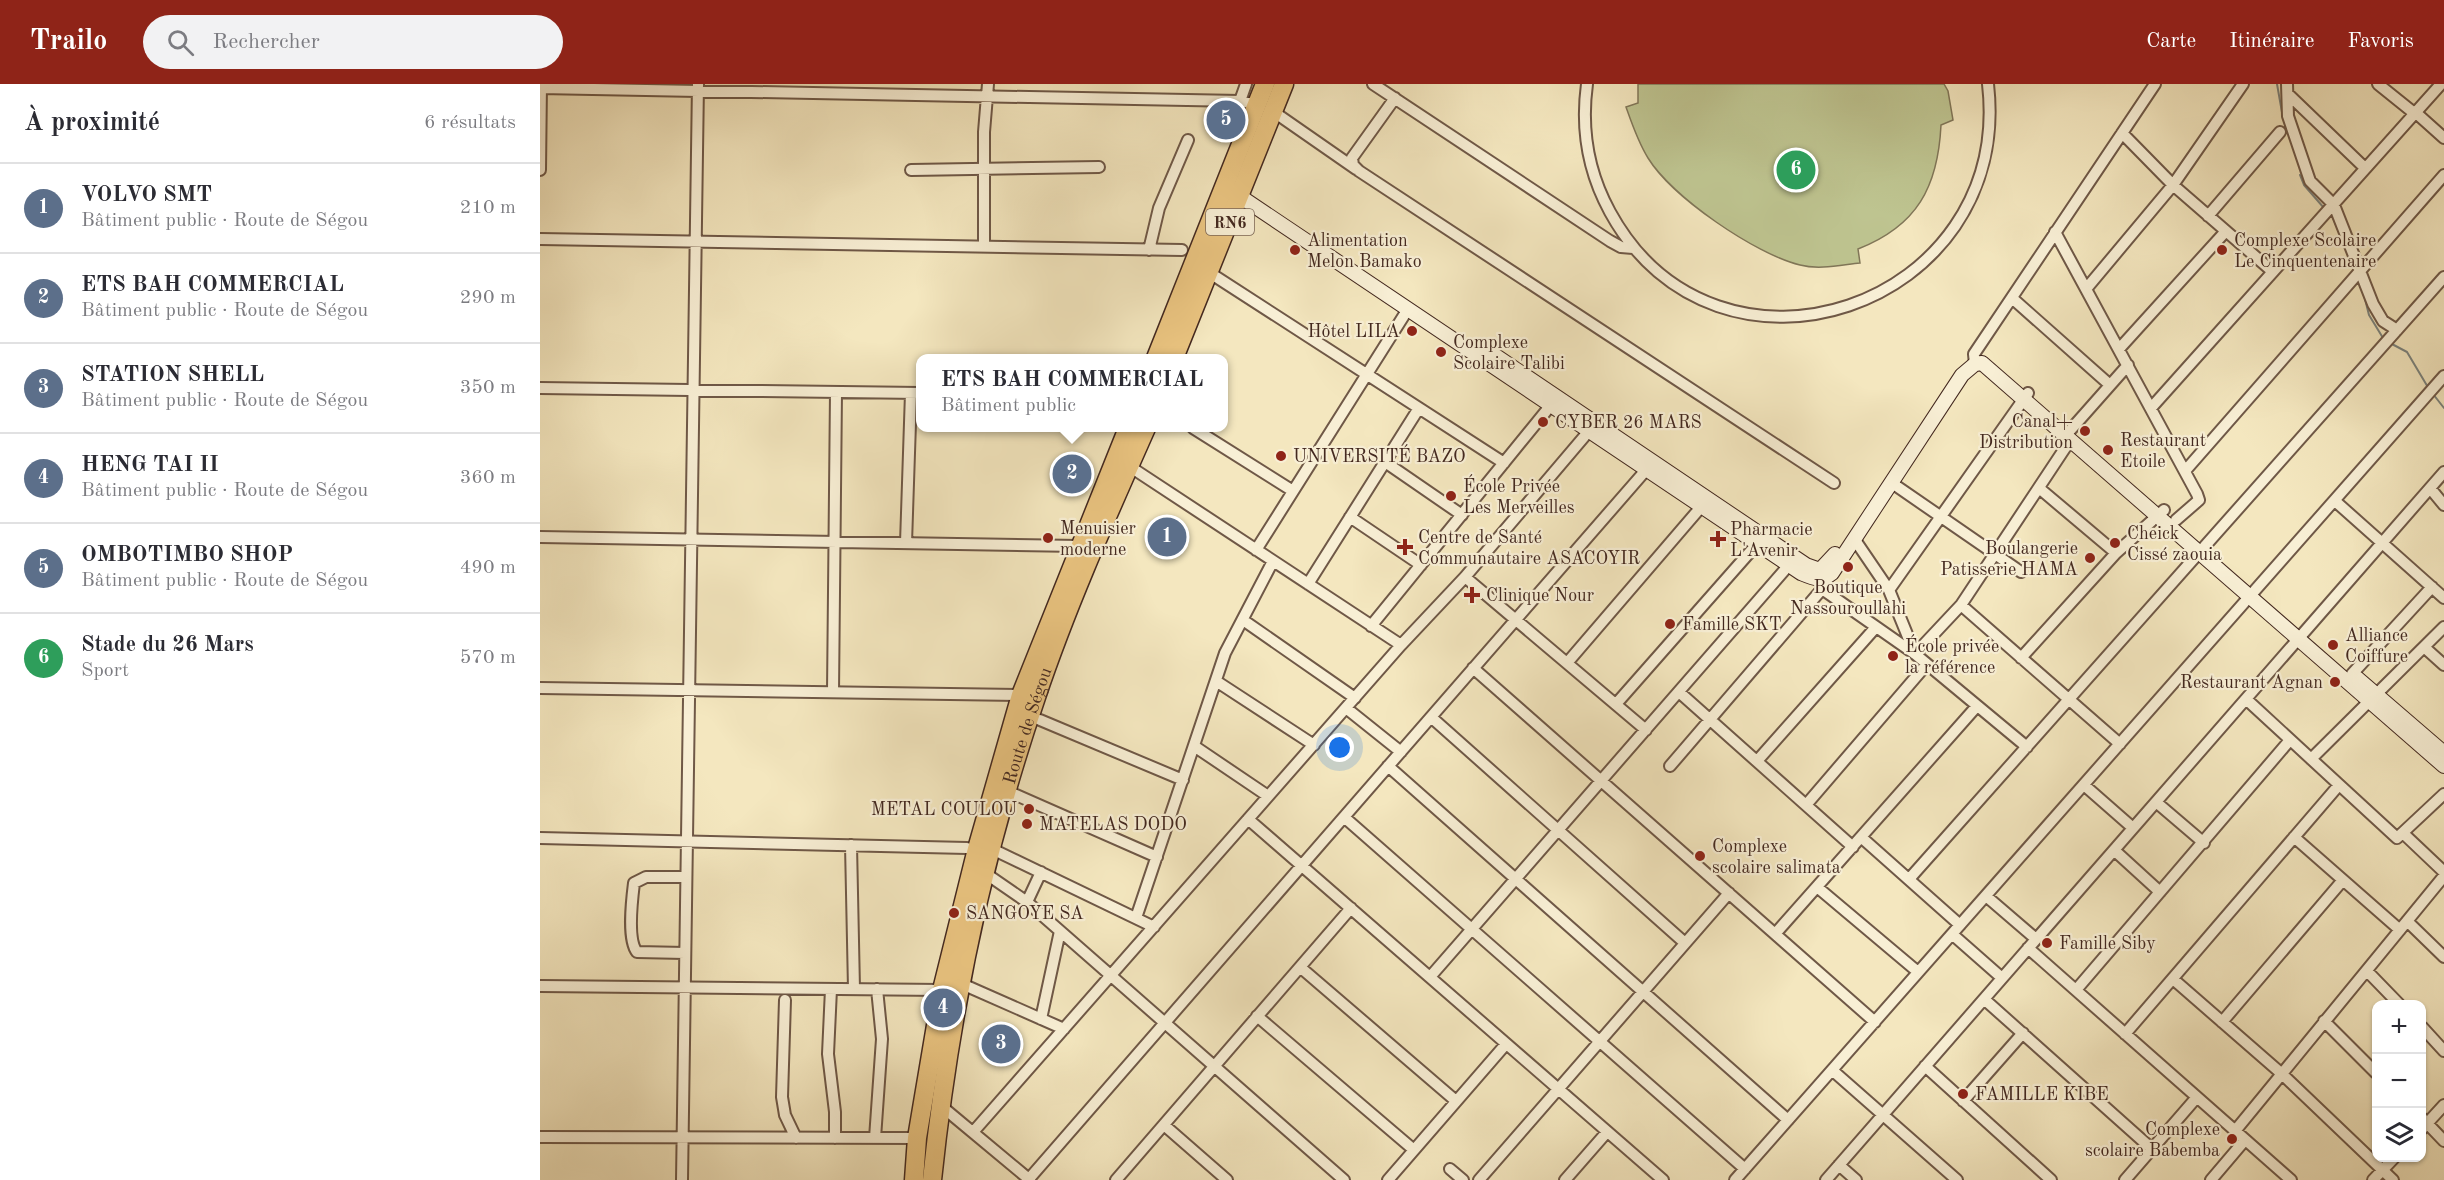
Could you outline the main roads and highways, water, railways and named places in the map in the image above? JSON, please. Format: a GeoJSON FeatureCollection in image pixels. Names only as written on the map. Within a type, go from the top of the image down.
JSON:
{"type":"FeatureCollection","features":[{"type":"Feature","properties":{"kind":"highway","name":"RN6"},"geometry":{"type":"LineString","coordinates":[[1176,354],[1210,273],[1235,187],[1248,102],[1265,84]]}},
{"type":"Feature","properties":{"kind":"highway","name":"RN6"},"geometry":{"type":"LineString","coordinates":[[1158,354],[1235,187],[1274,112],[1284,84]]}},
{"type":"Feature","properties":{"kind":"highway","name":"Route de Ségou"},"geometry":{"type":"LineString","coordinates":[[914,1180],[917,1138],[942,990],[977,849],[1021,695],[1126,432]]}},
{"type":"Feature","properties":{"kind":"highway","name":"Route de Ségou"},"geometry":{"type":"LineString","coordinates":[[932,1180],[940,1105],[962,984],[985,873],[1006,791],[1036,696],[1094,546],[1144,432]]}},
{"type":"Feature","properties":{"kind":"waterway"},"geometry":{"type":"LineString","coordinates":[[2277,84],[2283,118]]}},
{"type":"Feature","properties":{"kind":"waterway"},"geometry":{"type":"LineString","coordinates":[[2300,175],[2304,185],[2324,208]]}},
{"type":"Feature","properties":{"kind":"waterway"},"geometry":{"type":"LineString","coordinates":[[2333,218],[2343,241]]}},
{"type":"Feature","properties":{"kind":"waterway"},"geometry":{"type":"LineString","coordinates":[[2364,295],[2369,315],[2383,338]]}},
{"type":"Feature","properties":{"kind":"waterway"},"geometry":{"type":"LineString","coordinates":[[2390,343],[2407,352],[2429,389]]}},
{"type":"Feature","properties":{"kind":"waterway"},"geometry":{"type":"LineString","coordinates":[[2433,394],[2444,408]]}},
{"type":"Feature","properties":{"kind":"place","name":"OMBOTIMBO SHOP"},"geometry":{"type":"Point","coordinates":[1226,120]}},
{"type":"Feature","properties":{"kind":"place","name":"Stade du 26 Mars"},"geometry":{"type":"Point","coordinates":[1796,170]}},
{"type":"Feature","properties":{"kind":"place","name":"Alimentation Melon Bamako"},"geometry":{"type":"Point","coordinates":[1295,250]}},
{"type":"Feature","properties":{"kind":"place","name":"Complexe Scolaire Le Cinquentenaire"},"geometry":{"type":"Point","coordinates":[2222,250]}},
{"type":"Feature","properties":{"kind":"place","name":"Hôtel LILA"},"geometry":{"type":"Point","coordinates":[1412,331]}},
{"type":"Feature","properties":{"kind":"place","name":"Complexe Scolaire Talibi"},"geometry":{"type":"Point","coordinates":[1441,352]}},
{"type":"Feature","properties":{"kind":"place","name":"CYBER 26 MARS"},"geometry":{"type":"Point","coordinates":[1543,422]}},
{"type":"Feature","properties":{"kind":"place","name":"Canal+ Distribution"},"geometry":{"type":"Point","coordinates":[2085,431]}},
{"type":"Feature","properties":{"kind":"place","name":"Restaurant Etoile"},"geometry":{"type":"Point","coordinates":[2108,450]}},
{"type":"Feature","properties":{"kind":"place","name":"UNIVERSITÉ BAZO"},"geometry":{"type":"Point","coordinates":[1281,456]}},
{"type":"Feature","properties":{"kind":"place","name":"ETS BAH COMMERCIAL"},"geometry":{"type":"Point","coordinates":[1072,474]}},
{"type":"Feature","properties":{"kind":"place","name":"École Privée Les Merveilles"},"geometry":{"type":"Point","coordinates":[1451,496]}},
{"type":"Feature","properties":{"kind":"place","name":"VOLVO SMT"},"geometry":{"type":"Point","coordinates":[1167,537]}},
{"type":"Feature","properties":{"kind":"place","name":"Menuisier moderne"},"geometry":{"type":"Point","coordinates":[1048,538]}},
{"type":"Feature","properties":{"kind":"place","name":"Pharmacie L'Avenir"},"geometry":{"type":"Point","coordinates":[1718,539]}},
{"type":"Feature","properties":{"kind":"place","name":"Cheick Cissé zaouia"},"geometry":{"type":"Point","coordinates":[2115,543]}},
{"type":"Feature","properties":{"kind":"place","name":"Centre de Santé Communautaire ASACOYIR"},"geometry":{"type":"Point","coordinates":[1405,547]}},
{"type":"Feature","properties":{"kind":"place","name":"Boulangerie Patisserie HAMA"},"geometry":{"type":"Point","coordinates":[2090,558]}},
{"type":"Feature","properties":{"kind":"place","name":"Boutique Nassouroullahi"},"geometry":{"type":"Point","coordinates":[1848,567]}},
{"type":"Feature","properties":{"kind":"place","name":"Clinique Nour"},"geometry":{"type":"Point","coordinates":[1472,595]}},
{"type":"Feature","properties":{"kind":"place","name":"Famille SKT"},"geometry":{"type":"Point","coordinates":[1670,624]}},
{"type":"Feature","properties":{"kind":"place","name":"Alliance Coiffure"},"geometry":{"type":"Point","coordinates":[2333,645]}},
{"type":"Feature","properties":{"kind":"place","name":"École privée la référence"},"geometry":{"type":"Point","coordinates":[1893,656]}},
{"type":"Feature","properties":{"kind":"place","name":"Restaurant Agnan"},"geometry":{"type":"Point","coordinates":[2335,682]}},
{"type":"Feature","properties":{"kind":"place","name":"METAL COULOU"},"geometry":{"type":"Point","coordinates":[1029,809]}},
{"type":"Feature","properties":{"kind":"place","name":"MATELAS DODO"},"geometry":{"type":"Point","coordinates":[1027,824]}},
{"type":"Feature","properties":{"kind":"place","name":"Complexe scolaire salimata"},"geometry":{"type":"Point","coordinates":[1700,856]}},
{"type":"Feature","properties":{"kind":"place","name":"SANGOYE SA"},"geometry":{"type":"Point","coordinates":[954,913]}},
{"type":"Feature","properties":{"kind":"place","name":"Famille Siby"},"geometry":{"type":"Point","coordinates":[2047,943]}},
{"type":"Feature","properties":{"kind":"place","name":"HENG TAI II"},"geometry":{"type":"Point","coordinates":[943,1008]}},
{"type":"Feature","properties":{"kind":"place","name":"STATION SHELL"},"geometry":{"type":"Point","coordinates":[1001,1044]}},
{"type":"Feature","properties":{"kind":"place","name":"FAMILLE KIBE"},"geometry":{"type":"Point","coordinates":[1963,1094]}},
{"type":"Feature","properties":{"kind":"place","name":"Complexe scolaire Babemba"},"geometry":{"type":"Point","coordinates":[2232,1139]}}]}
